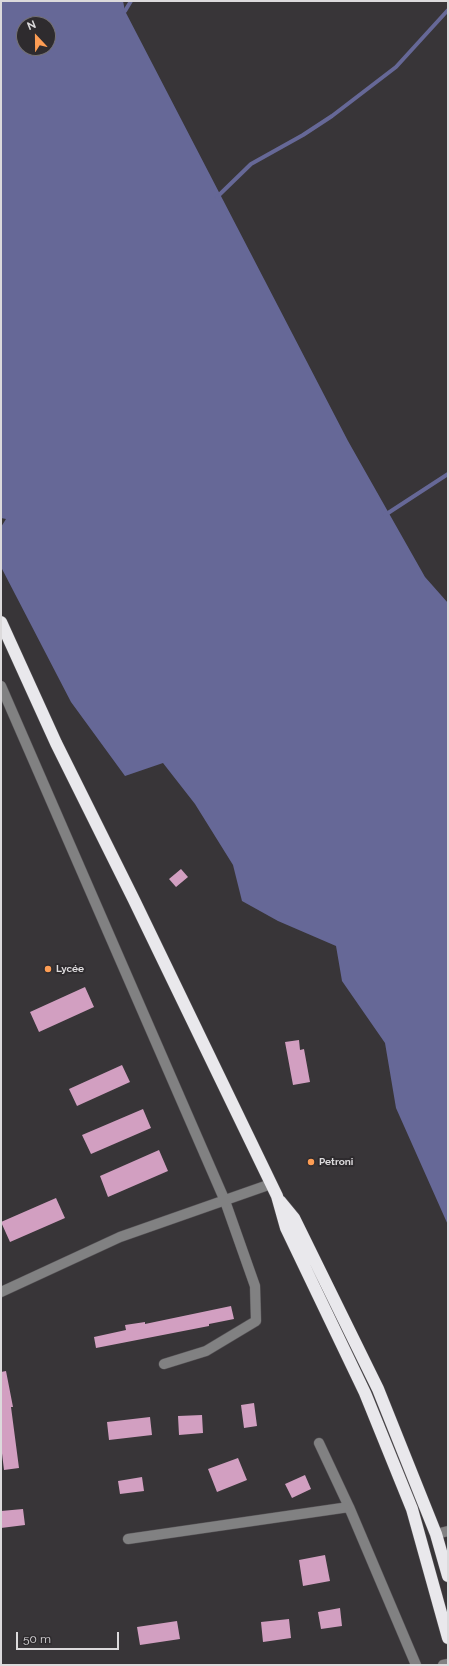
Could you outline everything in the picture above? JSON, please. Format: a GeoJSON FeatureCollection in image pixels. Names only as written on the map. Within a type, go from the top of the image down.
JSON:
{"type":"FeatureCollection","features":[{"type":"Feature","properties":{"kind":"highway"},"geometry":{"type":"LineString","coordinates":[[1,622],[56,742],[134,900],[270,1184],[277,1196],[294,1218],[378,1389],[442,1532],[448,1576]]}},
{"type":"Feature","properties":{"kind":"highway"},"geometry":{"type":"LineString","coordinates":[[277,1196],[286,1228],[365,1393],[412,1509],[448,1638]]}},
{"type":"Feature","properties":{"kind":"street"},"geometry":{"type":"LineString","coordinates":[[1,686],[225,1201],[255,1286],[256,1322],[206,1351],[164,1364]]}},
{"type":"Feature","properties":{"kind":"street"},"geometry":{"type":"LineString","coordinates":[[1,1292],[120,1237],[270,1184]]}},
{"type":"Feature","properties":{"kind":"street"},"geometry":{"type":"LineString","coordinates":[[319,1443],[349,1507],[416,1665]]}},
{"type":"Feature","properties":{"kind":"street"},"geometry":{"type":"LineString","coordinates":[[128,1538],[349,1507]]}},
{"type":"Feature","properties":{"kind":"street"},"geometry":{"type":"LineString","coordinates":[[444,1665],[448,1664]]}},
{"type":"Feature","properties":{"kind":"water"},"geometry":{"type":"Polygon","coordinates":[[[1,1],[123,1],[125,11],[348,441],[425,577],[448,603],[448,1225],[396,1108],[385,1043],[342,981],[336,946],[278,921],[242,901],[233,865],[195,804],[163,763],[125,776],[71,702],[1,567],[1,527],[6,519],[1,518],[1,1]]]}},
{"type":"Feature","properties":{"kind":"building"},"geometry":{"type":"Polygon","coordinates":[[[181,869],[188,877],[176,887],[169,879],[181,869]]]}},
{"type":"Feature","properties":{"kind":"building"},"geometry":{"type":"Polygon","coordinates":[[[85,987],[94,1007],[39,1032],[30,1012],[85,987]]]}},
{"type":"Feature","properties":{"kind":"building"},"geometry":{"type":"Polygon","coordinates":[[[299,1040],[300,1050],[304,1049],[310,1082],[293,1085],[285,1042],[299,1040]]]}},
{"type":"Feature","properties":{"kind":"building"},"geometry":{"type":"Polygon","coordinates":[[[122,1065],[130,1082],[77,1106],[69,1089],[122,1065]]]}},
{"type":"Feature","properties":{"kind":"building"},"geometry":{"type":"Polygon","coordinates":[[[143,1109],[151,1128],[91,1154],[82,1135],[143,1109]]]}},
{"type":"Feature","properties":{"kind":"building"},"geometry":{"type":"Polygon","coordinates":[[[159,1150],[168,1171],[108,1197],[100,1176],[159,1150]]]}},
{"type":"Feature","properties":{"kind":"building"},"geometry":{"type":"Polygon","coordinates":[[[56,1198],[65,1218],[10,1242],[1,1222],[56,1198]]]}},
{"type":"Feature","properties":{"kind":"building"},"geometry":{"type":"Polygon","coordinates":[[[231,1306],[234,1319],[209,1324],[209,1326],[96,1348],[94,1337],[126,1330],[125,1325],[145,1322],[145,1324],[231,1306]]]}},
{"type":"Feature","properties":{"kind":"building"},"geometry":{"type":"Polygon","coordinates":[[[6,1371],[13,1407],[11,1407],[19,1468],[4,1470],[1,1445],[1,1372],[6,1371]]]}},
{"type":"Feature","properties":{"kind":"building"},"geometry":{"type":"Polygon","coordinates":[[[254,1403],[257,1426],[244,1428],[241,1405],[254,1403]]]}},
{"type":"Feature","properties":{"kind":"building"},"geometry":{"type":"Polygon","coordinates":[[[202,1415],[203,1433],[179,1435],[178,1416],[202,1415]]]}},
{"type":"Feature","properties":{"kind":"building"},"geometry":{"type":"Polygon","coordinates":[[[150,1417],[152,1435],[109,1440],[107,1422],[150,1417]]]}},
{"type":"Feature","properties":{"kind":"building"},"geometry":{"type":"Polygon","coordinates":[[[238,1458],[247,1480],[217,1492],[208,1469],[238,1458]]]}},
{"type":"Feature","properties":{"kind":"building"},"geometry":{"type":"Polygon","coordinates":[[[305,1475],[311,1489],[292,1498],[285,1484],[305,1475]]]}},
{"type":"Feature","properties":{"kind":"building"},"geometry":{"type":"Polygon","coordinates":[[[142,1477],[144,1491],[120,1494],[118,1481],[142,1477]]]}},
{"type":"Feature","properties":{"kind":"building"},"geometry":{"type":"Polygon","coordinates":[[[23,1509],[25,1525],[1,1528],[1,1511],[23,1509]]]}},
{"type":"Feature","properties":{"kind":"building"},"geometry":{"type":"Polygon","coordinates":[[[325,1555],[330,1581],[303,1586],[299,1560],[325,1555]]]}},
{"type":"Feature","properties":{"kind":"building"},"geometry":{"type":"Polygon","coordinates":[[[340,1608],[342,1626],[321,1629],[318,1612],[340,1608]]]}},
{"type":"Feature","properties":{"kind":"building"},"geometry":{"type":"Polygon","coordinates":[[[289,1619],[291,1638],[263,1642],[261,1622],[289,1619]]]}},
{"type":"Feature","properties":{"kind":"building"},"geometry":{"type":"Polygon","coordinates":[[[177,1621],[180,1639],[140,1645],[137,1627],[177,1621]]]}},
{"type":"Feature","properties":{"kind":"waterway"},"geometry":{"type":"LineString","coordinates":[[125,11],[131,1]]}},
{"type":"Feature","properties":{"kind":"waterway"},"geometry":{"type":"LineString","coordinates":[[217,197],[251,164],[303,135],[332,116],[396,67],[448,10]]}},
{"type":"Feature","properties":{"kind":"waterway"},"geometry":{"type":"LineString","coordinates":[[385,515],[448,474]]}},
{"type":"Feature","properties":{"kind":"place","name":"Lycée"},"geometry":{"type":"Point","coordinates":[48,969]}},
{"type":"Feature","properties":{"kind":"place","name":"Petroni"},"geometry":{"type":"Point","coordinates":[311,1162]}}]}
